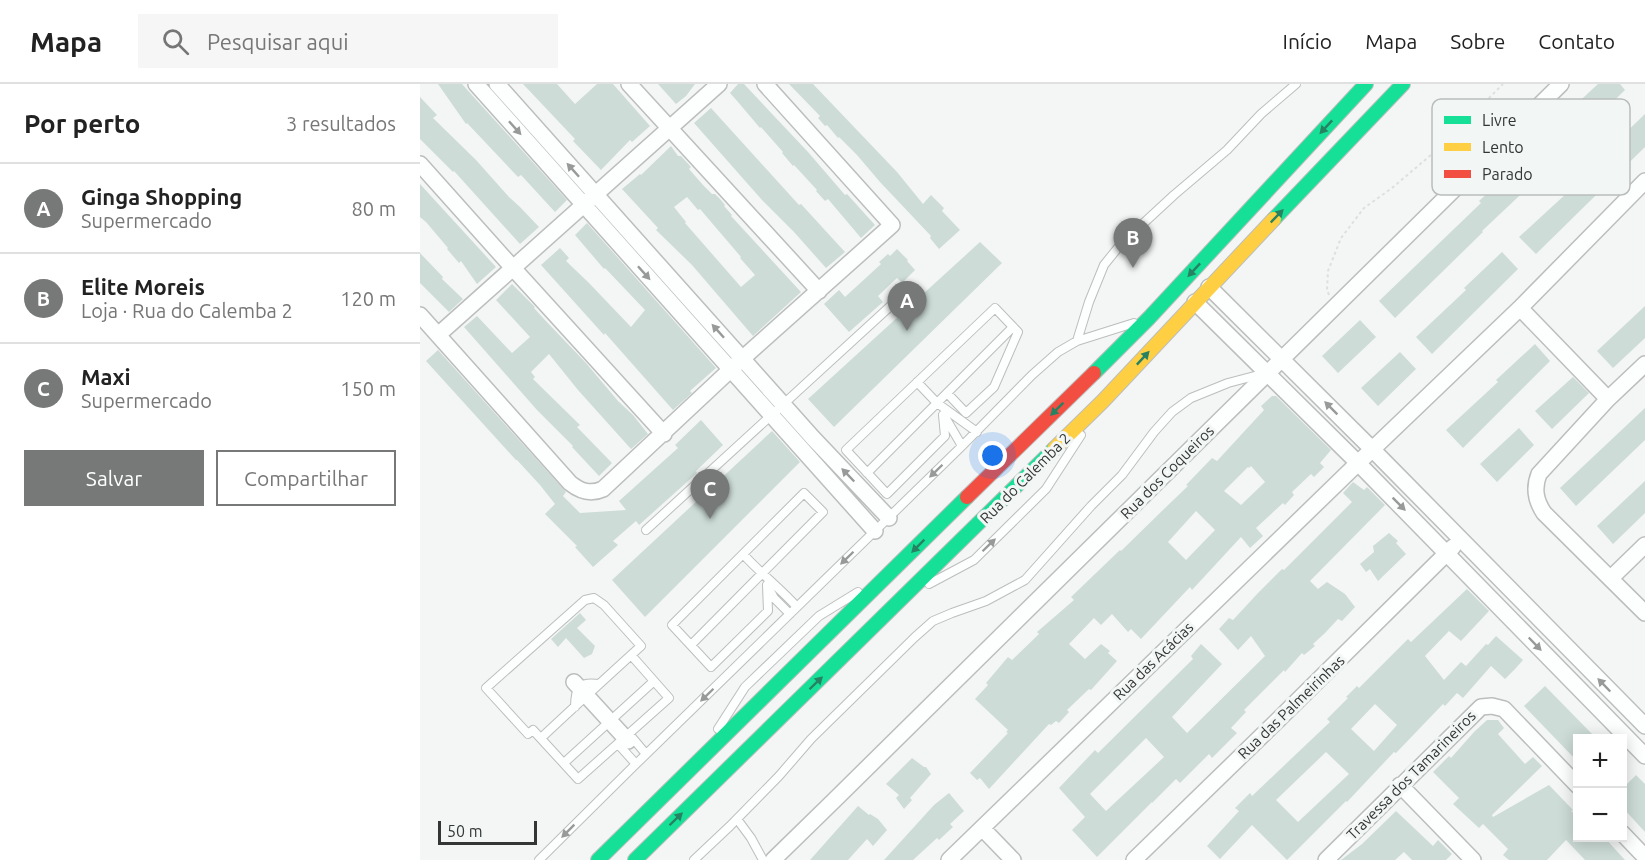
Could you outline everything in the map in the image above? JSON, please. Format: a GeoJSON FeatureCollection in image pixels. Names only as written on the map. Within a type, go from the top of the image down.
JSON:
{"type":"FeatureCollection","features":[{"type":"Feature","properties":{"kind":"main road","name":"Rua do Calemba 2"},"geometry":{"type":"LineString","coordinates":[[598,860],[1149,318],[1366,84]]}},
{"type":"Feature","properties":{"kind":"main road","name":"Rua do Calemba 2"},"geometry":{"type":"LineString","coordinates":[[634,860],[1103,401],[1403,84]]}},
{"type":"Feature","properties":{"kind":"street"},"geometry":{"type":"LineString","coordinates":[[476,84],[743,358],[813,438],[889,518]]}},
{"type":"Feature","properties":{"kind":"street"},"geometry":{"type":"LineString","coordinates":[[497,84],[731,370],[875,531]]}},
{"type":"Feature","properties":{"kind":"street"},"geometry":{"type":"LineString","coordinates":[[629,84],[819,291]]}},
{"type":"Feature","properties":{"kind":"street"},"geometry":{"type":"LineString","coordinates":[[438,335],[719,84]]}},
{"type":"Feature","properties":{"kind":"street"},"geometry":{"type":"LineString","coordinates":[[420,315],[570,483],[581,490],[594,493],[603,489],[743,358],[891,225],[765,84]]}},
{"type":"Feature","properties":{"kind":"street","name":"Rua dos Coqueiros"},"geometry":{"type":"LineString","coordinates":[[1546,99],[1561,84]]}},
{"type":"Feature","properties":{"kind":"street"},"geometry":{"type":"LineString","coordinates":[[420,164],[664,434]]}},
{"type":"Feature","properties":{"kind":"street","name":"Rua das Acácias"},"geometry":{"type":"LineString","coordinates":[[949,860],[1520,308],[1645,181]]}},
{"type":"Feature","properties":{"kind":"street","name":"Rua dos Coqueiros"},"geometry":{"type":"LineString","coordinates":[[773,860],[1447,195]]}},
{"type":"Feature","properties":{"kind":"street"},"geometry":{"type":"LineString","coordinates":[[1209,287],[1645,726]]}},
{"type":"Feature","properties":{"kind":"street"},"geometry":{"type":"LineString","coordinates":[[1195,302],[1358,463],[1645,756]]}},
{"type":"Feature","properties":{"kind":"street"},"geometry":{"type":"LineString","coordinates":[[1520,308],[1608,399]]}},
{"type":"Feature","properties":{"kind":"street"},"geometry":{"type":"LineString","coordinates":[[1645,364],[1608,399],[1539,474],[1535,490],[1536,498],[1545,513],[1645,613]]}},
{"type":"Feature","properties":{"kind":"street","name":"Rua das Palmeirinhas"},"geometry":{"type":"LineString","coordinates":[[1134,860],[1460,539]]}},
{"type":"Feature","properties":{"kind":"street"},"geometry":{"type":"LineString","coordinates":[[1611,579],[1645,545]]}},
{"type":"Feature","properties":{"kind":"street"},"geometry":{"type":"LineString","coordinates":[[580,688],[625,739]]}},
{"type":"Feature","properties":{"kind":"street","name":"Travessa dos Tamarineiros"},"geometry":{"type":"LineString","coordinates":[[1326,860],[1481,707],[1492,706],[1504,709],[1573,781]]}},
{"type":"Feature","properties":{"kind":"street"},"geometry":{"type":"LineString","coordinates":[[1400,785],[1473,860]]}},
{"type":"Feature","properties":{"kind":"street"},"geometry":{"type":"LineString","coordinates":[[982,828],[1013,860]]}},
{"type":"Feature","properties":{"kind":"street"},"geometry":{"type":"LineString","coordinates":[[1627,837],[1645,857]]}},
{"type":"Feature","properties":{"kind":"lane"},"geometry":{"type":"LineString","coordinates":[[1077,341],[1104,265],[1121,244],[1227,150],[1261,114],[1296,84]]}},
{"type":"Feature","properties":{"kind":"lane"},"geometry":{"type":"LineString","coordinates":[[646,530],[908,290]]}},
{"type":"Feature","properties":{"kind":"lane"},"geometry":{"type":"LineString","coordinates":[[943,415],[945,436],[886,494],[846,450],[995,308],[1018,332],[994,387],[966,413],[947,393]]}},
{"type":"Feature","properties":{"kind":"lane"},"geometry":{"type":"LineString","coordinates":[[539,860],[977,432],[1032,375],[1058,352],[1077,341],[1149,318]]}},
{"type":"Feature","properties":{"kind":"lane"},"geometry":{"type":"LineString","coordinates":[[867,472],[1013,327]]}},
{"type":"Feature","properties":{"kind":"lane"},"geometry":{"type":"LineString","coordinates":[[694,860],[779,776],[811,739],[933,621],[986,601],[1025,580],[1122,475],[1172,412],[1191,398],[1228,383],[1267,373]]}},
{"type":"Feature","properties":{"kind":"lane"},"geometry":{"type":"LineString","coordinates":[[917,382],[937,403],[977,432]]}},
{"type":"Feature","properties":{"kind":"lane"},"geometry":{"type":"LineString","coordinates":[[904,597],[974,560],[1046,489],[1103,401]]}},
{"type":"Feature","properties":{"kind":"lane"},"geometry":{"type":"LineString","coordinates":[[937,403],[962,446]]}},
{"type":"Feature","properties":{"kind":"lane"},"geometry":{"type":"LineString","coordinates":[[691,645],[823,512],[804,493],[672,625],[711,667],[768,611],[767,585]]}},
{"type":"Feature","properties":{"kind":"lane"},"geometry":{"type":"LineString","coordinates":[[743,554],[797,607]]}},
{"type":"Feature","properties":{"kind":"lane"},"geometry":{"type":"LineString","coordinates":[[694,766],[745,687],[819,616],[897,567]]}},
{"type":"Feature","properties":{"kind":"lane"},"geometry":{"type":"LineString","coordinates":[[761,574],[774,598],[790,614]]}},
{"type":"Feature","properties":{"kind":"lane"},"geometry":{"type":"LineString","coordinates":[[541,738],[574,707],[580,688],[599,684],[631,655],[641,646],[604,605],[594,598],[588,599],[486,688],[528,734],[533,730],[578,779],[669,698],[631,655]]}},
{"type":"Feature","properties":{"kind":"lane"},"geometry":{"type":"LineString","coordinates":[[564,763],[654,681]]}},
{"type":"Feature","properties":{"kind":"lane"},"geometry":{"type":"LineString","coordinates":[[625,739],[646,754]]}},
{"type":"Feature","properties":{"kind":"lane"},"geometry":{"type":"LineString","coordinates":[[625,739],[636,764]]}},
{"type":"Feature","properties":{"kind":"lane"},"geometry":{"type":"LineString","coordinates":[[737,819],[763,860]]}},
{"type":"Feature","properties":{"kind":"path"},"geometry":{"type":"LineString","coordinates":[[1488,99],[1503,84]]}},
{"type":"Feature","properties":{"kind":"path"},"geometry":{"type":"LineString","coordinates":[[1335,305],[1327,290],[1328,271],[1341,238],[1364,208],[1432,154]]}},
{"type":"Feature","properties":{"kind":"building"},"geometry":{"type":"Polygon","coordinates":[[[438,84],[462,84],[567,200],[555,212],[521,175],[518,177],[466,124],[438,84]]]}},
{"type":"Feature","properties":{"kind":"building"},"geometry":{"type":"Polygon","coordinates":[[[523,84],[557,84],[575,104],[597,84],[613,84],[650,126],[632,142],[630,140],[601,170],[523,84]]]}},
{"type":"Feature","properties":{"kind":"building"},"geometry":{"type":"Polygon","coordinates":[[[658,84],[695,84],[676,104],[658,84]]]}},
{"type":"Feature","properties":{"kind":"building"},"geometry":{"type":"Polygon","coordinates":[[[738,84],[744,84],[875,225],[861,238],[828,199],[825,201],[793,166],[730,93],[738,84]]]}},
{"type":"Feature","properties":{"kind":"building"},"geometry":{"type":"Polygon","coordinates":[[[789,84],[813,84],[897,172],[923,204],[931,195],[960,230],[939,249],[930,238],[931,236],[857,155],[827,125],[825,126],[818,118],[820,116],[789,84]]]}},
{"type":"Feature","properties":{"kind":"building"},"geometry":{"type":"Polygon","coordinates":[[[1598,84],[1620,84],[1625,90],[1616,99],[1582,99],[1598,84]]]}},
{"type":"Feature","properties":{"kind":"building"},"geometry":{"type":"Polygon","coordinates":[[[420,97],[437,115],[433,118],[539,227],[520,244],[454,171],[420,139],[420,97]]]}},
{"type":"Feature","properties":{"kind":"building"},"geometry":{"type":"Polygon","coordinates":[[[711,108],[845,252],[826,268],[694,123],[711,108]]]}},
{"type":"Feature","properties":{"kind":"building"},"geometry":{"type":"Polygon","coordinates":[[[1645,114],[1645,147],[1630,162],[1630,128],[1645,114]]]}},
{"type":"Feature","properties":{"kind":"building"},"geometry":{"type":"Polygon","coordinates":[[[671,146],[678,156],[681,156],[691,167],[689,169],[703,185],[720,199],[731,216],[801,292],[753,336],[692,265],[656,230],[658,228],[622,189],[641,175],[671,146]],[[687,197],[674,207],[685,223],[741,287],[755,275],[700,209],[698,210],[687,197]]]}},
{"type":"Feature","properties":{"kind":"building"},"geometry":{"type":"Polygon","coordinates":[[[420,184],[496,267],[477,284],[461,261],[459,263],[420,217],[420,184]]]}},
{"type":"Feature","properties":{"kind":"building"},"geometry":{"type":"Polygon","coordinates":[[[1486,195],[1520,195],[1395,318],[1379,301],[1481,203],[1479,201],[1486,195]]]}},
{"type":"Feature","properties":{"kind":"building"},"geometry":{"type":"Polygon","coordinates":[[[1565,195],[1596,195],[1536,254],[1519,237],[1565,195]]]}},
{"type":"Feature","properties":{"kind":"building"},"geometry":{"type":"Polygon","coordinates":[[[587,223],[716,368],[673,410],[541,265],[560,248],[569,258],[566,261],[631,327],[645,310],[604,269],[575,235],[587,223]]]}},
{"type":"Feature","properties":{"kind":"building"},"geometry":{"type":"Polygon","coordinates":[[[980,242],[1002,263],[834,427],[808,399],[980,242]]]}},
{"type":"Feature","properties":{"kind":"building"},"geometry":{"type":"Polygon","coordinates":[[[897,249],[915,270],[902,283],[897,278],[878,296],[883,302],[849,332],[824,304],[839,290],[845,297],[881,264],[879,262],[897,249]]]}},
{"type":"Feature","properties":{"kind":"building"},"geometry":{"type":"Polygon","coordinates":[[[1502,252],[1518,269],[1432,354],[1416,337],[1502,252]]]}},
{"type":"Feature","properties":{"kind":"building"},"geometry":{"type":"Polygon","coordinates":[[[420,253],[463,299],[449,312],[420,283],[420,253]]]}},
{"type":"Feature","properties":{"kind":"building"},"geometry":{"type":"Polygon","coordinates":[[[512,284],[648,434],[631,449],[549,354],[531,372],[535,377],[533,379],[580,425],[577,427],[612,463],[599,476],[464,327],[477,316],[512,353],[530,337],[496,300],[512,284]]]}},
{"type":"Feature","properties":{"kind":"building"},"geometry":{"type":"Polygon","coordinates":[[[1645,306],[1645,338],[1613,368],[1597,351],[1645,306]]]}},
{"type":"Feature","properties":{"kind":"building"},"geometry":{"type":"Polygon","coordinates":[[[1360,320],[1376,337],[1338,373],[1322,356],[1360,320]]]}},
{"type":"Feature","properties":{"kind":"building"},"geometry":{"type":"Polygon","coordinates":[[[1535,344],[1550,361],[1463,448],[1446,430],[1535,344]]]}},
{"type":"Feature","properties":{"kind":"building"},"geometry":{"type":"Polygon","coordinates":[[[438,350],[566,492],[563,496],[580,513],[626,510],[619,501],[678,448],[675,445],[701,420],[723,445],[696,471],[697,473],[639,525],[636,521],[613,541],[618,545],[593,567],[575,547],[577,546],[545,514],[555,504],[540,485],[426,361],[438,350]]]}},
{"type":"Feature","properties":{"kind":"building"},"geometry":{"type":"Polygon","coordinates":[[[1400,352],[1416,369],[1378,406],[1361,388],[1400,352]]]}},
{"type":"Feature","properties":{"kind":"building"},"geometry":{"type":"Polygon","coordinates":[[[1573,377],[1589,393],[1552,429],[1535,411],[1573,377]]]}},
{"type":"Feature","properties":{"kind":"building"},"geometry":{"type":"Polygon","coordinates":[[[1272,396],[1276,396],[1331,450],[1320,463],[1324,467],[1314,477],[1311,474],[1292,492],[1294,495],[1285,505],[1283,503],[1256,528],[1263,536],[1250,548],[1241,537],[1192,590],[1190,587],[1141,639],[1131,629],[1128,632],[1112,614],[1101,625],[1094,618],[1069,644],[1085,659],[1101,644],[1117,661],[1091,690],[1089,689],[1067,710],[1069,712],[1059,723],[1056,721],[1049,724],[989,789],[980,778],[977,780],[970,773],[1008,733],[1006,732],[1008,730],[975,699],[988,685],[986,683],[1008,657],[1012,660],[1039,634],[1037,632],[1074,600],[1071,597],[1188,486],[1186,485],[1212,458],[1217,461],[1264,410],[1261,406],[1272,396]],[[1251,466],[1224,491],[1241,505],[1265,482],[1251,466]],[[1196,511],[1168,542],[1186,560],[1215,530],[1196,511]]]}},
{"type":"Feature","properties":{"kind":"building"},"geometry":{"type":"Polygon","coordinates":[[[1645,408],[1645,440],[1576,506],[1560,488],[1645,408]]]}},
{"type":"Feature","properties":{"kind":"building"},"geometry":{"type":"Polygon","coordinates":[[[1519,428],[1534,445],[1497,482],[1480,464],[1519,428]]]}},
{"type":"Feature","properties":{"kind":"building"},"geometry":{"type":"Polygon","coordinates":[[[772,431],[800,462],[645,617],[612,580],[772,431]]]}},
{"type":"Feature","properties":{"kind":"building"},"geometry":{"type":"Polygon","coordinates":[[[1645,481],[1645,513],[1613,544],[1597,526],[1645,481]]]}},
{"type":"Feature","properties":{"kind":"building"},"geometry":{"type":"Polygon","coordinates":[[[1353,482],[1364,490],[1367,487],[1385,505],[1310,581],[1318,589],[1327,582],[1345,594],[1355,607],[1342,621],[1338,619],[1313,644],[1315,646],[1304,655],[1302,653],[1244,710],[1246,712],[1231,728],[1237,733],[1212,758],[1209,754],[1180,783],[1176,779],[1097,857],[1072,830],[1085,817],[1059,788],[1095,750],[1098,753],[1193,659],[1191,656],[1201,644],[1222,664],[1172,717],[1187,733],[1265,656],[1251,636],[1238,650],[1219,629],[1229,618],[1233,620],[1352,502],[1343,493],[1353,482]],[[1146,738],[1090,794],[1106,811],[1164,757],[1146,738]]]}},
{"type":"Feature","properties":{"kind":"building"},"geometry":{"type":"Polygon","coordinates":[[[1389,533],[1398,541],[1396,543],[1406,554],[1378,581],[1370,569],[1366,572],[1360,564],[1374,552],[1373,546],[1389,533]]]}},
{"type":"Feature","properties":{"kind":"building"},"geometry":{"type":"Polygon","coordinates":[[[1467,589],[1489,611],[1461,641],[1449,631],[1425,656],[1444,680],[1461,662],[1466,666],[1496,636],[1523,660],[1505,679],[1491,666],[1463,698],[1457,693],[1445,706],[1443,704],[1287,860],[1252,825],[1220,859],[1207,846],[1239,811],[1235,808],[1250,793],[1252,796],[1330,722],[1327,719],[1357,686],[1359,688],[1408,639],[1411,642],[1467,589]],[[1375,704],[1351,729],[1374,751],[1397,725],[1375,704]],[[1326,752],[1276,800],[1298,822],[1349,774],[1326,752]]]}},
{"type":"Feature","properties":{"kind":"building"},"geometry":{"type":"Polygon","coordinates":[[[580,613],[586,620],[577,628],[595,646],[592,654],[584,658],[566,638],[558,647],[551,639],[580,613]]]}},
{"type":"Feature","properties":{"kind":"building"},"geometry":{"type":"Polygon","coordinates":[[[1545,686],[1592,734],[1573,734],[1573,757],[1524,706],[1545,686]]]}},
{"type":"Feature","properties":{"kind":"building"},"geometry":{"type":"Polygon","coordinates":[[[1487,720],[1498,720],[1504,728],[1498,734],[1525,764],[1533,757],[1542,766],[1492,815],[1493,817],[1549,785],[1573,810],[1571,811],[1573,813],[1573,842],[1609,842],[1625,860],[1585,860],[1566,840],[1547,860],[1509,860],[1503,855],[1508,849],[1483,824],[1479,828],[1453,804],[1459,798],[1433,772],[1449,756],[1451,758],[1487,720]]]}},
{"type":"Feature","properties":{"kind":"building"},"geometry":{"type":"Polygon","coordinates":[[[912,758],[926,767],[931,774],[910,798],[912,800],[904,809],[896,798],[899,795],[886,784],[912,758]]]}},
{"type":"Feature","properties":{"kind":"building"},"geometry":{"type":"Polygon","coordinates":[[[1636,775],[1645,784],[1645,832],[1627,812],[1627,784],[1636,775]]]}},
{"type":"Feature","properties":{"kind":"building"},"geometry":{"type":"Polygon","coordinates":[[[949,793],[964,811],[950,824],[953,827],[913,860],[884,860],[934,805],[949,793]]]}},
{"type":"Feature","properties":{"kind":"building"},"geometry":{"type":"Polygon","coordinates":[[[858,806],[878,819],[887,830],[873,846],[867,839],[848,860],[810,860],[858,806]]]}},
{"type":"Feature","properties":{"kind":"building"},"geometry":{"type":"Polygon","coordinates":[[[1396,811],[1433,846],[1438,840],[1452,854],[1446,860],[1412,860],[1404,852],[1395,860],[1341,860],[1362,844],[1396,811]]]}},
{"type":"Feature","properties":{"kind":"traffic: fast"},"geometry":{"type":"LineString","coordinates":[[1094,373],[1149,318],[1366,84]]}},
{"type":"Feature","properties":{"kind":"traffic: fast"},"geometry":{"type":"LineString","coordinates":[[1274,219],[1403,84]]}},
{"type":"Feature","properties":{"kind":"traffic: fast"},"geometry":{"type":"LineString","coordinates":[[635,860],[1054,449]]}},
{"type":"Feature","properties":{"kind":"traffic: fast"},"geometry":{"type":"LineString","coordinates":[[598,860],[967,497]]}},
{"type":"Feature","properties":{"kind":"traffic: slow"},"geometry":{"type":"LineString","coordinates":[[1054,449],[1103,401],[1274,219]]}},
{"type":"Feature","properties":{"kind":"traffic: jam"},"geometry":{"type":"LineString","coordinates":[[967,497],[1094,373]]}},
{"type":"Feature","properties":{"kind":"place","name":"Elite Moreis"},"geometry":{"type":"Point","coordinates":[1133,268]}},
{"type":"Feature","properties":{"kind":"place","name":"Ginga Shopping"},"geometry":{"type":"Point","coordinates":[907,331]}},
{"type":"Feature","properties":{"kind":"place","name":"Maxi"},"geometry":{"type":"Point","coordinates":[710,519]}}]}
